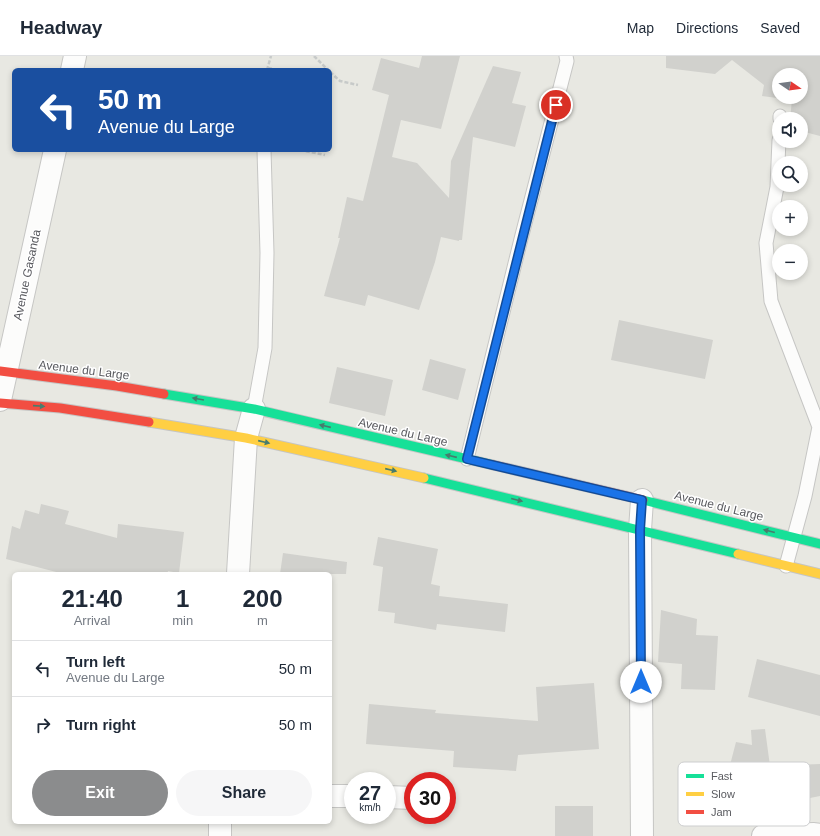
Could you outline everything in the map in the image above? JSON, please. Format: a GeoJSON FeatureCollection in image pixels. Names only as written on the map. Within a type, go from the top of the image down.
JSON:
{"type":"FeatureCollection","features":[{"type":"Feature","properties":{"kind":"main road","name":"Avenue du Large"},"geometry":{"type":"LineString","coordinates":[[3,371],[124,387],[254,409],[642,500],[820,544]]}},
{"type":"Feature","properties":{"kind":"main road"},"geometry":{"type":"LineString","coordinates":[[0,403],[60,408],[246,438],[431,479],[820,574]]}},
{"type":"Feature","properties":{"kind":"street"},"geometry":{"type":"LineString","coordinates":[[72,68],[75,56]]}},
{"type":"Feature","properties":{"kind":"street","name":"Avenue Gasanda"},"geometry":{"type":"LineString","coordinates":[[0,400],[3,371],[55,152]]}},
{"type":"Feature","properties":{"kind":"street"},"geometry":{"type":"LineString","coordinates":[[238,572],[246,438],[254,409]]}},
{"type":"Feature","properties":{"kind":"street"},"geometry":{"type":"LineString","coordinates":[[642,500],[640,530],[642,836]]}},
{"type":"Feature","properties":{"kind":"street"},"geometry":{"type":"LineString","coordinates":[[332,796],[344,796]]}},
{"type":"Feature","properties":{"kind":"street"},"geometry":{"type":"LineString","coordinates":[[220,824],[220,836]]}},
{"type":"Feature","properties":{"kind":"street"},"geometry":{"type":"LineString","coordinates":[[763,836],[820,835]]}},
{"type":"Feature","properties":{"kind":"lane"},"geometry":{"type":"LineString","coordinates":[[467,459],[521,239],[567,61],[566,56]]}},
{"type":"Feature","properties":{"kind":"lane"},"geometry":{"type":"LineString","coordinates":[[779,148],[777,187],[766,243],[771,301],[819,427],[805,496],[786,566]]}},
{"type":"Feature","properties":{"kind":"lane"},"geometry":{"type":"LineString","coordinates":[[254,409],[265,348],[267,253],[264,152]]}},
{"type":"Feature","properties":{"kind":"path"},"geometry":{"type":"LineString","coordinates":[[268,68],[271,56]]}},
{"type":"Feature","properties":{"kind":"path"},"geometry":{"type":"LineString","coordinates":[[314,56],[326,68]]}},
{"type":"Feature","properties":{"kind":"path"},"geometry":{"type":"LineString","coordinates":[[332,74],[340,81],[358,85]]}},
{"type":"Feature","properties":{"kind":"path"},"geometry":{"type":"LineString","coordinates":[[310,152],[325,155]]}},
{"type":"Feature","properties":{"kind":"building"},"geometry":{"type":"Polygon","coordinates":[[[422,56],[460,56],[441,129],[401,120],[392,157],[417,163],[449,198],[451,161],[493,66],[521,72],[512,103],[526,106],[515,147],[473,137],[462,240],[459,241],[441,237],[435,262],[419,310],[368,295],[365,306],[324,296],[340,238],[338,238],[347,197],[363,201],[389,95],[372,90],[381,58],[419,68],[422,56]]]}},
{"type":"Feature","properties":{"kind":"building"},"geometry":{"type":"Polygon","coordinates":[[[666,56],[820,56],[820,136],[808,133],[808,112],[791,112],[792,104],[808,104],[808,68],[772,68],[772,97],[762,96],[764,85],[732,60],[715,74],[666,68],[666,56]]]}},
{"type":"Feature","properties":{"kind":"building"},"geometry":{"type":"Polygon","coordinates":[[[619,320],[713,340],[705,379],[611,360],[619,320]]]}},
{"type":"Feature","properties":{"kind":"building"},"geometry":{"type":"Polygon","coordinates":[[[430,359],[466,369],[458,400],[422,390],[430,359]]]}},
{"type":"Feature","properties":{"kind":"building"},"geometry":{"type":"Polygon","coordinates":[[[337,367],[393,380],[385,416],[329,403],[337,367]]]}},
{"type":"Feature","properties":{"kind":"building"},"geometry":{"type":"Polygon","coordinates":[[[41,504],[69,511],[65,524],[117,538],[118,524],[184,532],[179,572],[56,572],[6,559],[12,526],[20,529],[25,510],[39,514],[41,504]]]}},
{"type":"Feature","properties":{"kind":"building"},"geometry":{"type":"Polygon","coordinates":[[[378,537],[438,549],[431,584],[440,586],[439,596],[508,604],[505,632],[437,624],[436,630],[394,623],[395,613],[378,611],[383,567],[373,565],[378,537]]]}},
{"type":"Feature","properties":{"kind":"building"},"geometry":{"type":"Polygon","coordinates":[[[283,553],[347,562],[346,574],[332,574],[332,572],[280,572],[283,553]]]}},
{"type":"Feature","properties":{"kind":"building"},"geometry":{"type":"Polygon","coordinates":[[[661,610],[697,619],[696,635],[718,636],[715,690],[681,689],[682,664],[658,662],[661,610]]]}},
{"type":"Feature","properties":{"kind":"building"},"geometry":{"type":"Polygon","coordinates":[[[757,659],[820,675],[820,716],[748,697],[757,659]]]}},
{"type":"Feature","properties":{"kind":"building"},"geometry":{"type":"Polygon","coordinates":[[[594,683],[599,749],[518,755],[516,771],[453,767],[454,751],[366,744],[369,704],[436,710],[435,713],[538,721],[536,687],[594,683]]]}},
{"type":"Feature","properties":{"kind":"building"},"geometry":{"type":"Polygon","coordinates":[[[765,729],[769,762],[731,762],[736,742],[752,745],[751,730],[765,729]]]}},
{"type":"Feature","properties":{"kind":"building"},"geometry":{"type":"Polygon","coordinates":[[[810,764],[820,764],[820,796],[810,798],[810,764]]]}},
{"type":"Feature","properties":{"kind":"building"},"geometry":{"type":"Polygon","coordinates":[[[555,806],[593,806],[593,836],[555,836],[555,806]]]}},
{"type":"Feature","properties":{"kind":"traffic: fast"},"geometry":{"type":"LineString","coordinates":[[164,394],[254,409],[493,465]]}},
{"type":"Feature","properties":{"kind":"traffic: fast"},"geometry":{"type":"LineString","coordinates":[[424,478],[738,554]]}},
{"type":"Feature","properties":{"kind":"traffic: fast"},"geometry":{"type":"LineString","coordinates":[[643,500],[820,544]]}},
{"type":"Feature","properties":{"kind":"traffic: slow"},"geometry":{"type":"LineString","coordinates":[[149,422],[246,438],[424,478]]}},
{"type":"Feature","properties":{"kind":"traffic: slow"},"geometry":{"type":"LineString","coordinates":[[738,554],[820,574]]}},
{"type":"Feature","properties":{"kind":"traffic: jam"},"geometry":{"type":"LineString","coordinates":[[0,371],[117,386],[164,394]]}},
{"type":"Feature","properties":{"kind":"traffic: jam"},"geometry":{"type":"LineString","coordinates":[[0,403],[60,408],[149,422]]}},
{"type":"Feature","properties":{"kind":"traffic: jam"},"geometry":{"type":"LineString","coordinates":[[493,465],[643,500]]}},
{"type":"Feature","properties":{"kind":"route"},"geometry":{"type":"LineString","coordinates":[[556,105],[521,239],[467,459],[642,500],[640,530],[641,682]]}}]}
